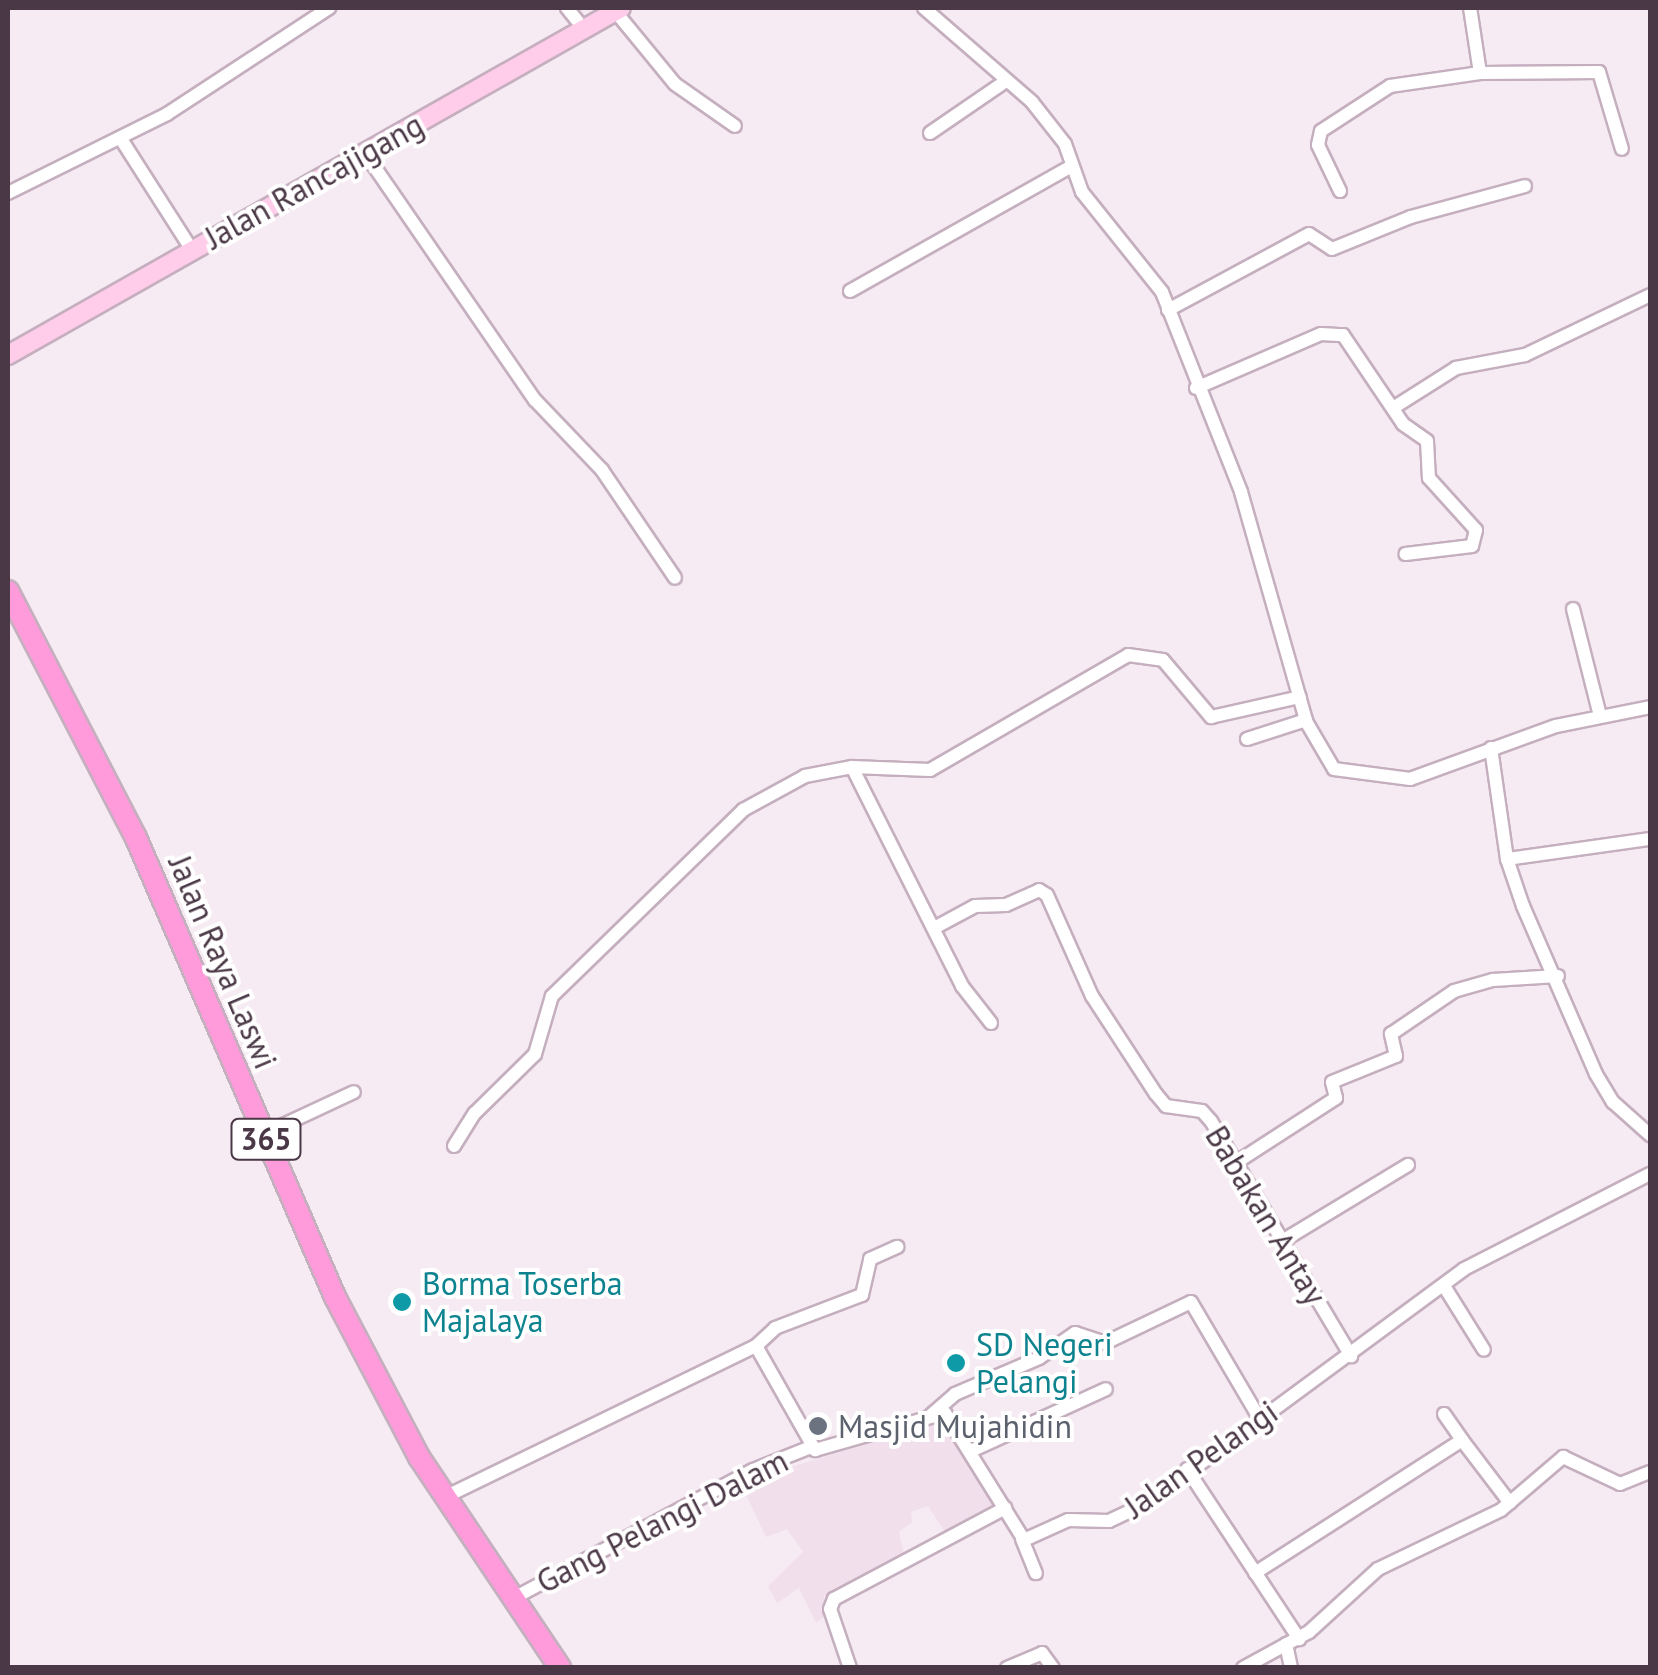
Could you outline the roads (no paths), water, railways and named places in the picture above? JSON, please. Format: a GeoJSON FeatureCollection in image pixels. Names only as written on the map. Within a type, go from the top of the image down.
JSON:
{"type":"FeatureCollection","features":[{"type":"Feature","properties":{"kind":"main road","name":"Jalan Rancajigang"},"geometry":{"type":"LineString","coordinates":[[8,355],[618,9]]}},
{"type":"Feature","properties":{"kind":"main road","name":"Jalan Raya Laswi"},"geometry":{"type":"LineString","coordinates":[[8,592],[84,748],[127,818],[335,1298],[418,1457],[560,1668]]}},
{"type":"Feature","properties":{"kind":"street"},"geometry":{"type":"LineString","coordinates":[[8,193],[40,172],[121,139],[329,8]]}},
{"type":"Feature","properties":{"kind":"street"},"geometry":{"type":"LineString","coordinates":[[566,8],[583,28]]}},
{"type":"Feature","properties":{"kind":"street"},"geometry":{"type":"LineString","coordinates":[[924,8],[1054,129],[1082,192],[1148,271],[1168,310],[1240,492],[1306,720],[1334,769],[1351,775],[1410,779],[1491,748],[1600,716],[1650,707]]}},
{"type":"Feature","properties":{"kind":"street"},"geometry":{"type":"LineString","coordinates":[[1470,8],[1480,72]]}},
{"type":"Feature","properties":{"kind":"street"},"geometry":{"type":"LineString","coordinates":[[618,9],[675,84],[735,126]]}},
{"type":"Feature","properties":{"kind":"street"},"geometry":{"type":"LineString","coordinates":[[1340,190],[1318,145],[1324,128],[1390,86],[1480,72],[1599,72],[1622,148]]}},
{"type":"Feature","properties":{"kind":"street"},"geometry":{"type":"LineString","coordinates":[[930,133],[1006,81]]}},
{"type":"Feature","properties":{"kind":"street"},"geometry":{"type":"LineString","coordinates":[[121,139],[192,250]]}},
{"type":"Feature","properties":{"kind":"street"},"geometry":{"type":"LineString","coordinates":[[364,153],[535,400],[602,470],[674,578]]}},
{"type":"Feature","properties":{"kind":"street"},"geometry":{"type":"LineString","coordinates":[[850,291],[1072,166]]}},
{"type":"Feature","properties":{"kind":"street"},"geometry":{"type":"LineString","coordinates":[[1168,310],[1310,234],[1332,248],[1410,217],[1526,186]]}},
{"type":"Feature","properties":{"kind":"street"},"geometry":{"type":"LineString","coordinates":[[1393,408],[1450,370],[1525,354],[1650,294]]}},
{"type":"Feature","properties":{"kind":"street"},"geometry":{"type":"LineString","coordinates":[[1196,388],[1333,331],[1347,338],[1408,429],[1428,443],[1429,478],[1462,508],[1477,535],[1472,546],[1405,554]]}},
{"type":"Feature","properties":{"kind":"street"},"geometry":{"type":"LineString","coordinates":[[1574,609],[1600,716]]}},
{"type":"Feature","properties":{"kind":"street"},"geometry":{"type":"LineString","coordinates":[[454,1146],[475,1113],[535,1054],[552,996],[734,819],[804,776],[852,766],[930,770],[1128,655],[1163,660],[1211,717],[1300,697]]}},
{"type":"Feature","properties":{"kind":"street"},"geometry":{"type":"LineString","coordinates":[[1246,738],[1306,720]]}},
{"type":"Feature","properties":{"kind":"street"},"geometry":{"type":"LineString","coordinates":[[1491,748],[1507,859],[1606,1091],[1650,1135]]}},
{"type":"Feature","properties":{"kind":"street"},"geometry":{"type":"LineString","coordinates":[[852,766],[966,993],[990,1023]]}},
{"type":"Feature","properties":{"kind":"street"},"geometry":{"type":"LineString","coordinates":[[1507,859],[1650,839]]}},
{"type":"Feature","properties":{"kind":"street","name":"Babakan Antay"},"geometry":{"type":"LineString","coordinates":[[936,927],[975,906],[1044,892],[1092,996],[1161,1102],[1206,1114],[1350,1356]]}},
{"type":"Feature","properties":{"kind":"street"},"geometry":{"type":"LineString","coordinates":[[1237,1162],[1336,1098],[1332,1082],[1396,1056],[1391,1034],[1454,991],[1493,980],[1558,976]]}},
{"type":"Feature","properties":{"kind":"street"},"geometry":{"type":"LineString","coordinates":[[264,1134],[354,1092]]}},
{"type":"Feature","properties":{"kind":"street"},"geometry":{"type":"LineString","coordinates":[[1284,1240],[1408,1164]]}},
{"type":"Feature","properties":{"kind":"street","name":"Jalan Pelangi"},"geometry":{"type":"LineString","coordinates":[[1022,1538],[1068,1520],[1126,1515],[1444,1286],[1536,1227],[1650,1174]]}},
{"type":"Feature","properties":{"kind":"street"},"geometry":{"type":"LineString","coordinates":[[447,1496],[756,1346],[774,1328],[862,1295],[870,1260],[896,1247]]}},
{"type":"Feature","properties":{"kind":"street"},"geometry":{"type":"LineString","coordinates":[[1444,1286],[1484,1350]]}},
{"type":"Feature","properties":{"kind":"street"},"geometry":{"type":"LineString","coordinates":[[931,1415],[955,1394],[1038,1358],[1075,1333],[1088,1332],[1105,1343],[1191,1302],[1260,1419]]}},
{"type":"Feature","properties":{"kind":"street"},"geometry":{"type":"LineString","coordinates":[[756,1346],[812,1447],[821,1452],[931,1415],[950,1415],[1022,1538],[1036,1574]]}},
{"type":"Feature","properties":{"kind":"street"},"geometry":{"type":"LineString","coordinates":[[973,1450],[1106,1389]]}},
{"type":"Feature","properties":{"kind":"street"},"geometry":{"type":"LineString","coordinates":[[1444,1414],[1510,1503]]}},
{"type":"Feature","properties":{"kind":"street"},"geometry":{"type":"LineString","coordinates":[[1255,1573],[1462,1440]]}},
{"type":"Feature","properties":{"kind":"street","name":"Gang Pelangi Dalam"},"geometry":{"type":"LineString","coordinates":[[514,1598],[752,1470],[812,1447]]}},
{"type":"Feature","properties":{"kind":"street"},"geometry":{"type":"LineString","coordinates":[[1244,1668],[1293,1641],[1378,1569],[1510,1503],[1563,1458],[1620,1484],[1650,1472]]}},
{"type":"Feature","properties":{"kind":"street"},"geometry":{"type":"LineString","coordinates":[[1187,1468],[1255,1573],[1293,1641],[1291,1668]]}},
{"type":"Feature","properties":{"kind":"street"},"geometry":{"type":"LineString","coordinates":[[850,1668],[830,1609],[834,1599],[1005,1508]]}},
{"type":"Feature","properties":{"kind":"street"},"geometry":{"type":"LineString","coordinates":[[1008,1668],[1042,1653],[1052,1668]]}},
{"type":"Feature","properties":{"kind":"place","name":"Borma Toserba Majalaya"},"geometry":{"type":"Point","coordinates":[402,1302]}},
{"type":"Feature","properties":{"kind":"place","name":"SD Negeri Pelangi"},"geometry":{"type":"Point","coordinates":[956,1363]}},
{"type":"Feature","properties":{"kind":"place","name":"Masjid Mujahidin"},"geometry":{"type":"Point","coordinates":[818,1426]}}]}
